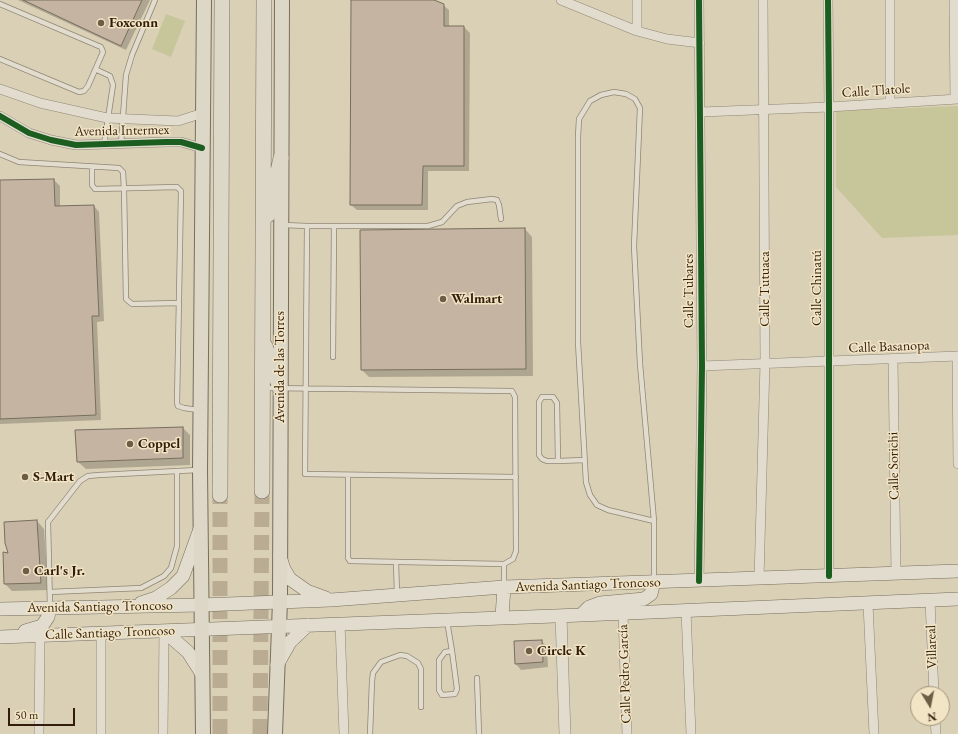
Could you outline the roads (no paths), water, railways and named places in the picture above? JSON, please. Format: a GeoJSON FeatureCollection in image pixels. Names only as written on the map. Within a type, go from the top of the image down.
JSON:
{"type":"FeatureCollection","features":[{"type":"Feature","properties":{"kind":"highway"},"geometry":{"type":"LineString","coordinates":[[220,495],[222,0]]}},
{"type":"Feature","properties":{"kind":"highway","name":"Avenida de las Torres"},"geometry":{"type":"LineString","coordinates":[[262,491],[264,0]]}},
{"type":"Feature","properties":{"kind":"highway"},"geometry":{"type":"LineString","coordinates":[[262,243],[281,158]]}},
{"type":"Feature","properties":{"kind":"highway"},"geometry":{"type":"LineString","coordinates":[[262,336],[280,388]]}},
{"type":"Feature","properties":{"kind":"main road"},"geometry":{"type":"LineString","coordinates":[[203,734],[200,410],[204,0]]}},
{"type":"Feature","properties":{"kind":"main road","name":"Avenida de las Torres"},"geometry":{"type":"LineString","coordinates":[[275,734],[280,601],[282,0]]}},
{"type":"Feature","properties":{"kind":"main road"},"geometry":{"type":"LineString","coordinates":[[131,607],[156,598],[171,588],[183,576],[201,526]]}},
{"type":"Feature","properties":{"kind":"main road"},"geometry":{"type":"LineString","coordinates":[[279,552],[284,569],[290,579],[307,590],[331,600]]}},
{"type":"Feature","properties":{"kind":"main road","name":"Avenida Santiago Troncoso"},"geometry":{"type":"LineString","coordinates":[[0,609],[131,607],[331,600],[504,587],[958,571]]}},
{"type":"Feature","properties":{"kind":"main road"},"geometry":{"type":"LineString","coordinates":[[581,615],[589,608],[600,603],[644,599],[651,594],[654,582]]}},
{"type":"Feature","properties":{"kind":"main road"},"geometry":{"type":"LineString","coordinates":[[502,617],[504,587]]}},
{"type":"Feature","properties":{"kind":"main road","name":"Avenida Santiago Troncoso"},"geometry":{"type":"LineString","coordinates":[[220,628],[622,614],[958,599]]}},
{"type":"Feature","properties":{"kind":"main road"},"geometry":{"type":"LineString","coordinates":[[1,636],[42,626],[48,617],[50,608]]}},
{"type":"Feature","properties":{"kind":"main road"},"geometry":{"type":"LineString","coordinates":[[277,665],[290,642],[308,625]]}},
{"type":"Feature","properties":{"kind":"main road","name":"Calle Santiago Troncoso"},"geometry":{"type":"LineString","coordinates":[[1,636],[220,628]]}},
{"type":"Feature","properties":{"kind":"main road"},"geometry":{"type":"LineString","coordinates":[[164,631],[188,652],[202,674]]}},
{"type":"Feature","properties":{"kind":"street"},"geometry":{"type":"LineString","coordinates":[[561,0],[573,3],[637,32],[667,39],[700,43]]}},
{"type":"Feature","properties":{"kind":"street"},"geometry":{"type":"LineString","coordinates":[[637,0],[637,32]]}},
{"type":"Feature","properties":{"kind":"street","name":"Calle Tubares"},"geometry":{"type":"LineString","coordinates":[[699,0],[702,366],[699,581]]}},
{"type":"Feature","properties":{"kind":"street","name":"Calle Tutuaca"},"geometry":{"type":"LineString","coordinates":[[759,579],[765,363],[763,0]]}},
{"type":"Feature","properties":{"kind":"street","name":"Calle Chinatú"},"geometry":{"type":"LineString","coordinates":[[828,0],[829,576]]}},
{"type":"Feature","properties":{"kind":"street"},"geometry":{"type":"LineString","coordinates":[[890,0],[890,102]]}},
{"type":"Feature","properties":{"kind":"street"},"geometry":{"type":"LineString","coordinates":[[954,0],[957,99]]}},
{"type":"Feature","properties":{"kind":"street","name":"Avenida Intermex"},"geometry":{"type":"LineString","coordinates":[[0,89],[40,103],[107,118],[178,121],[203,113]]}},
{"type":"Feature","properties":{"kind":"street","name":"Calle Tlatole"},"geometry":{"type":"LineString","coordinates":[[700,112],[829,107],[957,99]]}},
{"type":"Feature","properties":{"kind":"street","name":"Avenida Intermex"},"geometry":{"type":"LineString","coordinates":[[0,116],[30,133],[51,140],[76,145],[181,142],[202,148]]}},
{"type":"Feature","properties":{"kind":"street"},"geometry":{"type":"LineString","coordinates":[[958,356],[958,464]]}},
{"type":"Feature","properties":{"kind":"street","name":"Calle Basanopa"},"geometry":{"type":"LineString","coordinates":[[702,366],[958,356]]}},
{"type":"Feature","properties":{"kind":"street","name":"Calle Sorichi"},"geometry":{"type":"LineString","coordinates":[[893,359],[896,574]]}},
{"type":"Feature","properties":{"kind":"street","name":"Villareal"},"geometry":{"type":"LineString","coordinates":[[930,600],[934,686]]}},
{"type":"Feature","properties":{"kind":"street"},"geometry":{"type":"LineString","coordinates":[[868,604],[874,734]]}},
{"type":"Feature","properties":{"kind":"street"},"geometry":{"type":"LineString","coordinates":[[686,611],[691,734]]}},
{"type":"Feature","properties":{"kind":"street","name":"Calle Pedro García"},"geometry":{"type":"LineString","coordinates":[[622,614],[627,734]]}},
{"type":"Feature","properties":{"kind":"street"},"geometry":{"type":"LineString","coordinates":[[560,616],[565,734]]}},
{"type":"Feature","properties":{"kind":"street"},"geometry":{"type":"LineString","coordinates":[[340,623],[344,734]]}},
{"type":"Feature","properties":{"kind":"street"},"geometry":{"type":"LineString","coordinates":[[163,734],[164,631]]}},
{"type":"Feature","properties":{"kind":"street"},"geometry":{"type":"LineString","coordinates":[[101,633],[101,734]]}},
{"type":"Feature","properties":{"kind":"street"},"geometry":{"type":"LineString","coordinates":[[39,734],[40,635]]}},
{"type":"Feature","properties":{"kind":"lane"},"geometry":{"type":"LineString","coordinates":[[121,144],[126,75],[155,0]]}},
{"type":"Feature","properties":{"kind":"lane"},"geometry":{"type":"LineString","coordinates":[[0,4],[103,49],[103,55],[97,70],[84,91],[79,92],[0,59]]}},
{"type":"Feature","properties":{"kind":"lane"},"geometry":{"type":"LineString","coordinates":[[97,70],[106,72],[112,80],[113,85],[104,145]]}},
{"type":"Feature","properties":{"kind":"lane"},"geometry":{"type":"LineString","coordinates":[[654,521],[608,510],[597,505],[590,495],[586,482],[578,342],[579,119],[590,100],[601,95],[614,92],[626,94],[635,99],[640,108],[634,246],[640,364],[654,521],[654,582]]}},
{"type":"Feature","properties":{"kind":"lane"},"geometry":{"type":"LineString","coordinates":[[0,154],[19,162],[92,168],[119,168],[123,172],[128,302],[132,304],[179,303]]}},
{"type":"Feature","properties":{"kind":"lane"},"geometry":{"type":"LineString","coordinates":[[92,168],[92,185],[95,189],[177,187],[181,191],[178,406],[200,410]]}},
{"type":"Feature","properties":{"kind":"lane"},"geometry":{"type":"LineString","coordinates":[[282,225],[428,226],[442,222],[457,206],[467,202],[492,199],[497,200],[501,219]]}},
{"type":"Feature","properties":{"kind":"lane"},"geometry":{"type":"LineString","coordinates":[[307,226],[305,474],[516,477]]}},
{"type":"Feature","properties":{"kind":"lane"},"geometry":{"type":"LineString","coordinates":[[333,357],[334,226]]}},
{"type":"Feature","properties":{"kind":"lane"},"geometry":{"type":"LineString","coordinates":[[262,388],[512,390],[515,397],[516,477],[516,551],[513,559],[504,564],[396,562],[349,559],[348,475]]}},
{"type":"Feature","properties":{"kind":"lane"},"geometry":{"type":"LineString","coordinates":[[558,461],[557,403],[553,397],[542,397],[539,402],[539,455],[542,459],[547,461],[558,461],[584,460]]}},
{"type":"Feature","properties":{"kind":"lane"},"geometry":{"type":"LineString","coordinates":[[50,608],[48,522],[80,481],[88,476],[200,470]]}},
{"type":"Feature","properties":{"kind":"lane"},"geometry":{"type":"LineString","coordinates":[[50,592],[141,588],[164,576],[171,568],[177,546],[177,471]]}},
{"type":"Feature","properties":{"kind":"lane"},"geometry":{"type":"LineString","coordinates":[[396,562],[397,596]]}},
{"type":"Feature","properties":{"kind":"lane"},"geometry":{"type":"LineString","coordinates":[[504,564],[504,587]]}},
{"type":"Feature","properties":{"kind":"lane"},"geometry":{"type":"LineString","coordinates":[[447,619],[452,651],[457,689],[455,694],[442,695],[440,690],[439,660],[445,652],[452,651]]}},
{"type":"Feature","properties":{"kind":"lane"},"geometry":{"type":"LineString","coordinates":[[370,734],[373,673],[381,662],[400,655],[407,656],[418,663],[421,668],[421,706]]}},
{"type":"Feature","properties":{"kind":"lane"},"geometry":{"type":"LineString","coordinates":[[477,678],[479,734]]}},
{"type":"Feature","properties":{"kind":"tunnel"},"geometry":{"type":"LineString","coordinates":[[260,734],[262,491]]}},
{"type":"Feature","properties":{"kind":"tunnel"},"geometry":{"type":"LineString","coordinates":[[220,495],[220,734]]}},
{"type":"Feature","properties":{"kind":"place","name":"Foxconn"},"geometry":{"type":"Point","coordinates":[101,23]}},
{"type":"Feature","properties":{"kind":"place","name":"Walmart"},"geometry":{"type":"Point","coordinates":[443,299]}},
{"type":"Feature","properties":{"kind":"place","name":"Coppel"},"geometry":{"type":"Point","coordinates":[130,444]}},
{"type":"Feature","properties":{"kind":"place","name":"S-Mart"},"geometry":{"type":"Point","coordinates":[25,477]}},
{"type":"Feature","properties":{"kind":"place","name":"Carl's Jr."},"geometry":{"type":"Point","coordinates":[26,571]}},
{"type":"Feature","properties":{"kind":"place","name":"Circle K"},"geometry":{"type":"Point","coordinates":[529,651]}}]}
